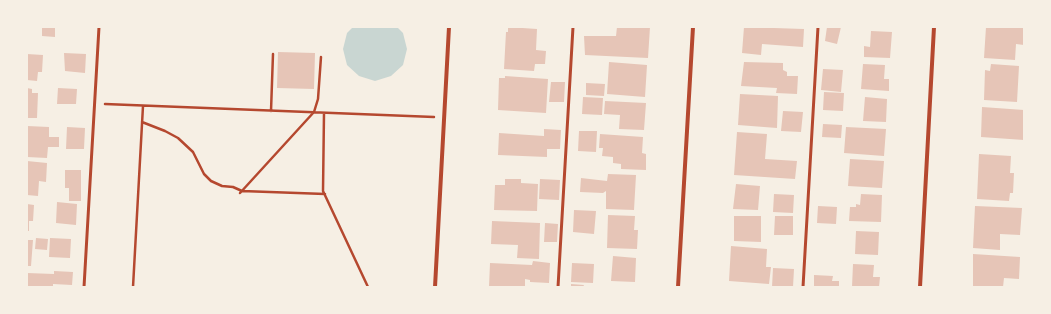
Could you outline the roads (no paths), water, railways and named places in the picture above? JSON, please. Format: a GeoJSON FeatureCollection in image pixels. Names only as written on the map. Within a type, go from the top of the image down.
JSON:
{"type":"FeatureCollection","features":[{"type":"Feature","properties":{"kind":"street"},"geometry":{"type":"LineString","coordinates":[[436,287],[449,27]]}},
{"type":"Feature","properties":{"kind":"street"},"geometry":{"type":"LineString","coordinates":[[678,287],[693,27]]}},
{"type":"Feature","properties":{"kind":"street"},"geometry":{"type":"LineString","coordinates":[[920,287],[934,27]]}},
{"type":"Feature","properties":{"kind":"lane"},"geometry":{"type":"LineString","coordinates":[[84,287],[99,27]]}},
{"type":"Feature","properties":{"kind":"lane"},"geometry":{"type":"LineString","coordinates":[[558,287],[573,27]]}},
{"type":"Feature","properties":{"kind":"lane"},"geometry":{"type":"LineString","coordinates":[[803,287],[818,27]]}}]}
